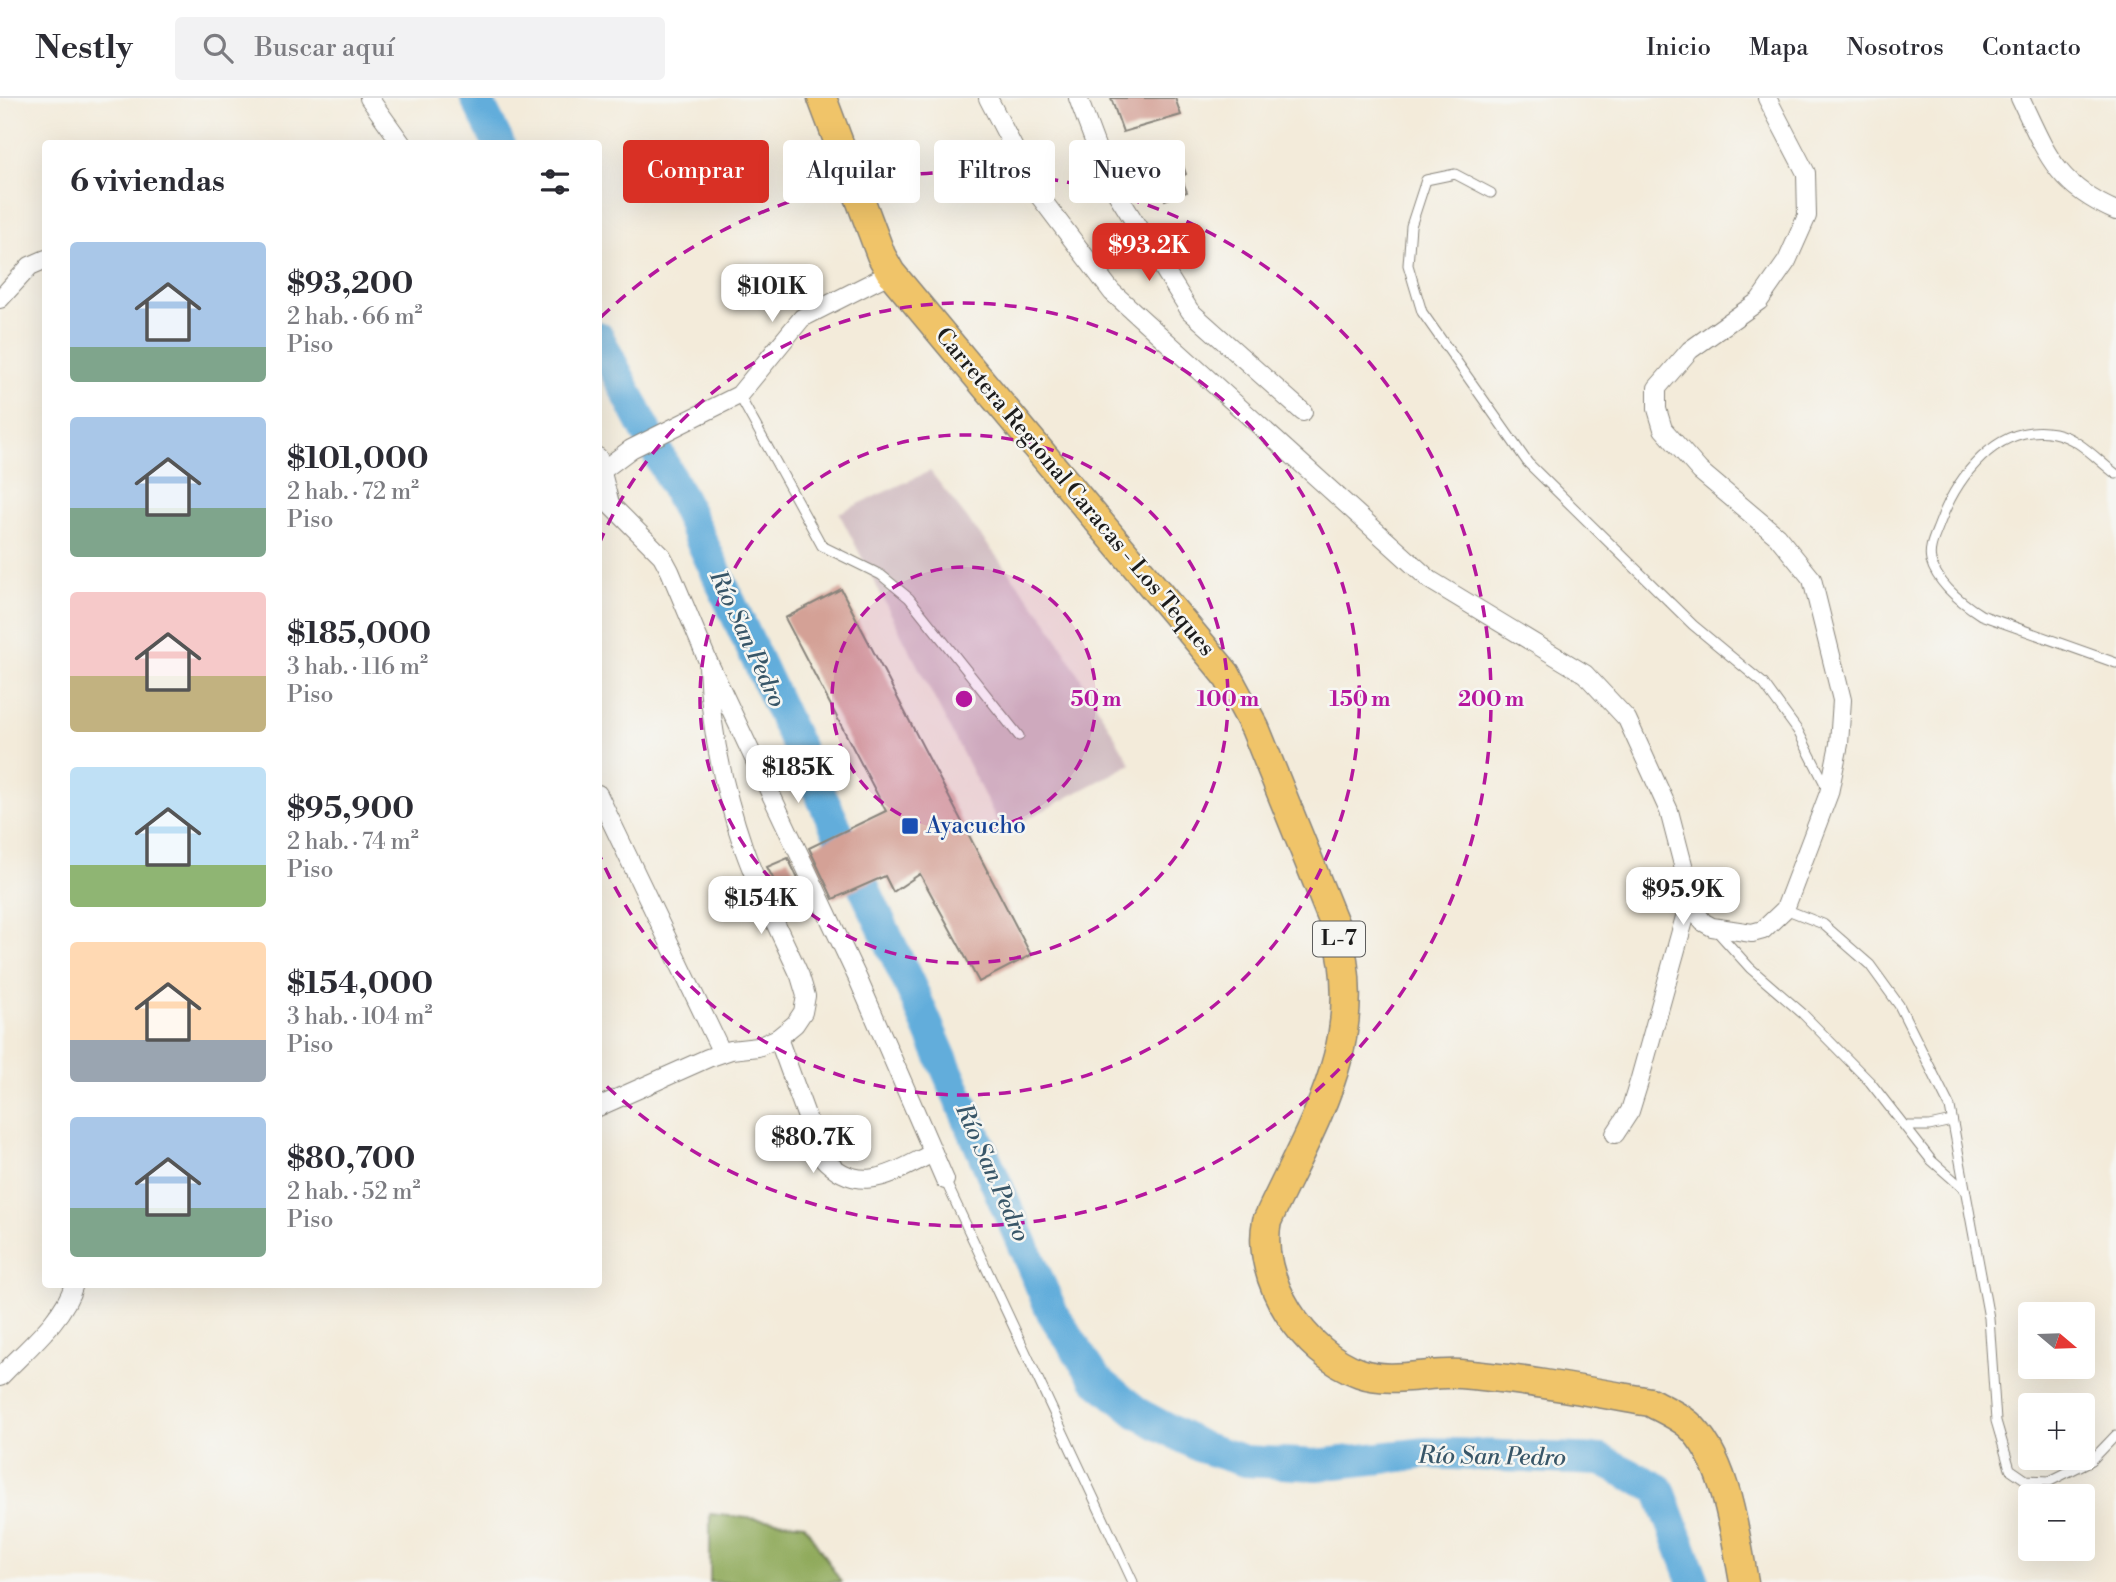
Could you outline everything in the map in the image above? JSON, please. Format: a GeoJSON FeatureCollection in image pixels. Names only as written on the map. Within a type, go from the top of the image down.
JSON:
{"type":"FeatureCollection","features":[{"type":"Feature","properties":{"kind":"main road","name":"Carretera Regional Caracas - Los Teques"},"geometry":{"type":"LineString","coordinates":[[822,98],[880,255],[891,273],[1226,674],[1255,728],[1336,928],[1346,962],[1348,1006],[1339,1058],[1322,1103],[1267,1221],[1264,1237],[1267,1266],[1279,1295],[1311,1341],[1336,1362],[1362,1374],[1405,1377],[1456,1374],[1510,1378],[1650,1402],[1671,1412],[1689,1424],[1711,1452],[1744,1582]]}},
{"type":"Feature","properties":{"kind":"street"},"geometry":{"type":"LineString","coordinates":[[369,98],[399,140]]}},
{"type":"Feature","properties":{"kind":"street"},"geometry":{"type":"LineString","coordinates":[[988,98],[1037,193],[1112,292],[1430,580],[1585,674],[1627,719],[1669,811],[1690,900],[1703,922],[1713,927],[1752,933],[1763,930],[1785,909],[1829,793],[1839,744],[1843,700],[1812,579],[1777,536],[1700,471],[1662,429],[1657,409],[1657,388],[1690,351],[1759,301],[1787,261],[1807,216],[1806,173],[1767,98]]}},
{"type":"Feature","properties":{"kind":"street"},"geometry":{"type":"LineString","coordinates":[[1078,98],[1109,181],[1190,311],[1303,412]]}},
{"type":"Feature","properties":{"kind":"street"},"geometry":{"type":"LineString","coordinates":[[2020,98],[2053,166],[2092,201],[2116,211]]}},
{"type":"Feature","properties":{"kind":"street"},"geometry":{"type":"LineString","coordinates":[[0,299],[30,266],[42,261]]}},
{"type":"Feature","properties":{"kind":"street"},"geometry":{"type":"LineString","coordinates":[[602,464],[684,425],[739,395],[802,318],[891,273]]}},
{"type":"Feature","properties":{"kind":"street"},"geometry":{"type":"LineString","coordinates":[[602,468],[610,504],[662,556],[707,659],[858,979],[945,1180]]}},
{"type":"Feature","properties":{"kind":"street"},"geometry":{"type":"LineString","coordinates":[[602,1105],[722,1053],[758,1047],[778,1038],[795,1024],[803,1012],[806,996],[744,850],[736,823],[709,708],[707,659]]}},
{"type":"Feature","properties":{"kind":"street"},"geometry":{"type":"LineString","coordinates":[[602,802],[722,1053]]}},
{"type":"Feature","properties":{"kind":"street"},"geometry":{"type":"LineString","coordinates":[[1615,1134],[1630,1111],[1690,900]]}},
{"type":"Feature","properties":{"kind":"street"},"geometry":{"type":"LineString","coordinates":[[778,1038],[821,1156],[831,1167],[850,1177],[875,1181],[933,1153]]}},
{"type":"Feature","properties":{"kind":"street"},"geometry":{"type":"LineString","coordinates":[[0,1377],[58,1315],[71,1297],[73,1288]]}},
{"type":"Feature","properties":{"kind":"lane"},"geometry":{"type":"LineString","coordinates":[[1491,193],[1455,174],[1426,180],[1410,226],[1408,265],[1422,312],[1528,463],[1693,625],[1763,684],[1798,731],[1829,793]]}},
{"type":"Feature","properties":{"kind":"lane"},"geometry":{"type":"LineString","coordinates":[[739,395],[822,546],[881,575],[909,598],[1018,736]]}},
{"type":"Feature","properties":{"kind":"lane"},"geometry":{"type":"LineString","coordinates":[[2116,474],[2064,436],[2039,432],[2012,437],[1983,453],[1947,503],[1931,545],[1931,561],[1962,603],[1981,615],[2116,663]]}},
{"type":"Feature","properties":{"kind":"lane"},"geometry":{"type":"LineString","coordinates":[[1785,909],[1823,924],[1838,935],[1885,984],[1916,1037],[1950,1107],[1989,1318],[1996,1421],[2010,1469],[2026,1480],[2050,1481],[2092,1461],[2116,1435]]}},
{"type":"Feature","properties":{"kind":"lane"},"geometry":{"type":"LineString","coordinates":[[1713,927],[1750,968],[1802,1013],[1870,1082],[1931,1160],[1966,1190]]}},
{"type":"Feature","properties":{"kind":"lane"},"geometry":{"type":"LineString","coordinates":[[1906,1126],[1929,1126],[1952,1121]]}},
{"type":"Feature","properties":{"kind":"lane"},"geometry":{"type":"LineString","coordinates":[[945,1180],[1133,1582]]}},
{"type":"Feature","properties":{"kind":"shaded area"},"geometry":{"type":"Polygon","coordinates":[[[930,471],[1047,621],[1131,764],[1003,832],[839,513],[930,471]]]}},
{"type":"Feature","properties":{"kind":"green space"},"geometry":{"type":"Polygon","coordinates":[[[710,1514],[804,1524],[841,1582],[710,1582],[710,1514]]]}},
{"type":"Feature","properties":{"kind":"building"},"geometry":{"type":"Polygon","coordinates":[[[1111,98],[1175,98],[1181,115],[1123,132],[1111,98]]]}},
{"type":"Feature","properties":{"kind":"building"},"geometry":{"type":"Polygon","coordinates":[[[841,589],[1031,955],[979,982],[920,874],[893,892],[885,876],[833,899],[809,848],[886,811],[785,618],[841,589]]]}},
{"type":"Feature","properties":{"kind":"building"},"geometry":{"type":"Polygon","coordinates":[[[788,858],[812,908],[793,916],[767,867],[788,858]]]}},
{"type":"Feature","properties":{"kind":"waterway","name":"Río San Pedro"},"geometry":{"type":"LineString","coordinates":[[476,98],[497,140]]}},
{"type":"Feature","properties":{"kind":"waterway","name":"Río San Pedro"},"geometry":{"type":"LineString","coordinates":[[602,345],[685,506],[913,992],[1053,1314],[1096,1379],[1139,1414],[1201,1447],[1245,1461],[1316,1465],[1427,1453],[1601,1460],[1659,1489],[1694,1582]]}},
{"type":"Feature","properties":{"kind":"place","name":"Ayacucho"},"geometry":{"type":"Point","coordinates":[910,826]}}]}
